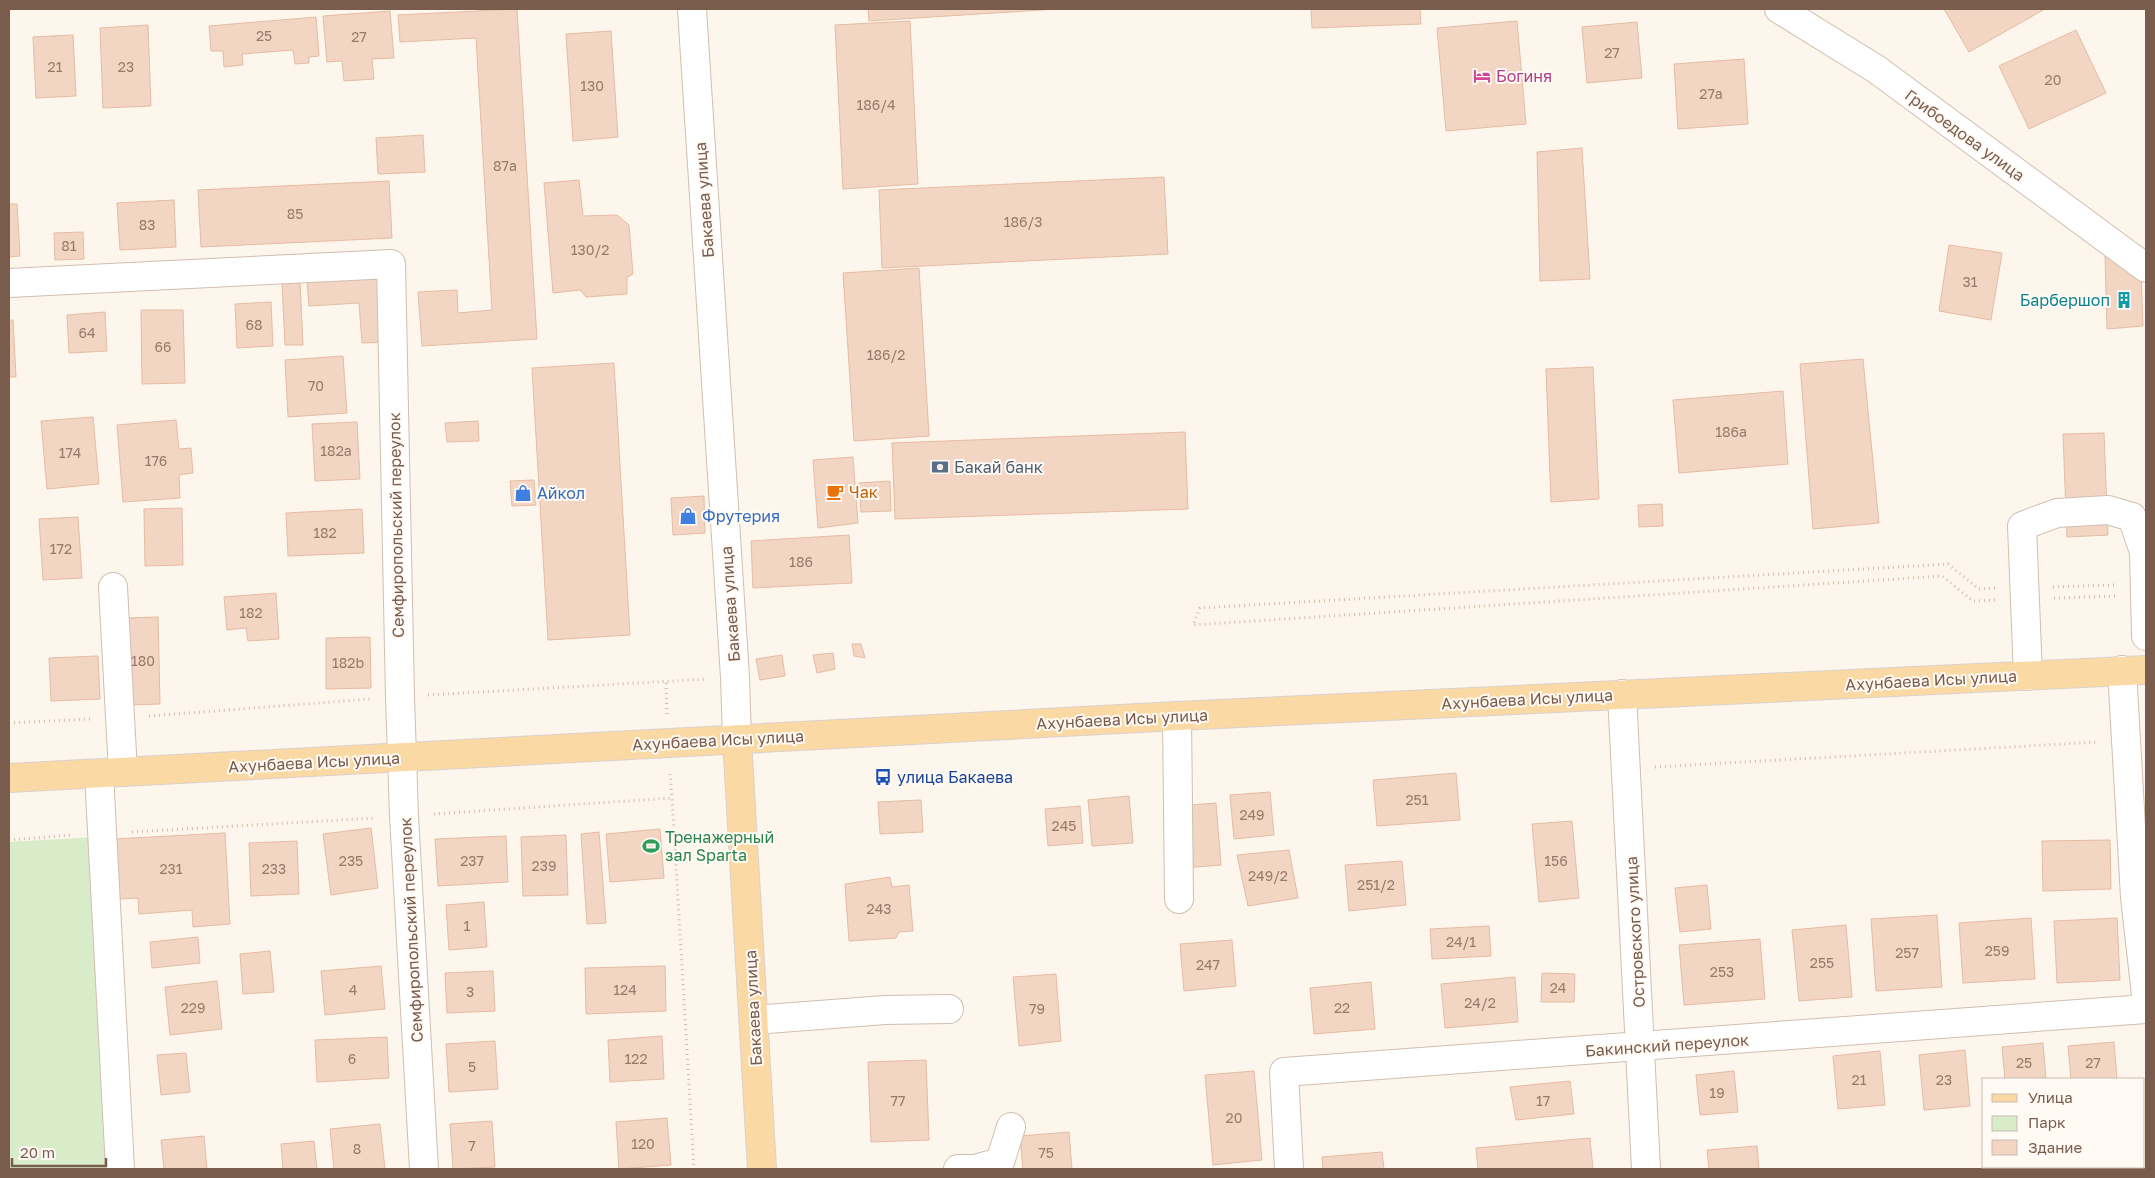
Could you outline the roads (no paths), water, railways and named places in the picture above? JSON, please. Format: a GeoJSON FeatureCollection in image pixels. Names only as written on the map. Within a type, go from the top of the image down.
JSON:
{"type":"FeatureCollection","features":[{"type":"Feature","properties":{"kind":"main road","name":"Ахунбаева Исы улица"},"geometry":{"type":"LineString","coordinates":[[9,778],[1177,716],[2134,670]]}},
{"type":"Feature","properties":{"kind":"main road","name":"Бакаева улица"},"geometry":{"type":"LineString","coordinates":[[737,739],[762,1169]]}},
{"type":"Feature","properties":{"kind":"street","name":"Бакаева улица"},"geometry":{"type":"LineString","coordinates":[[692,9],[735,677],[737,739]]}},
{"type":"Feature","properties":{"kind":"street","name":"Грибоедова улица"},"geometry":{"type":"LineString","coordinates":[[1779,9],[1876,69],[2146,268]]}},
{"type":"Feature","properties":{"kind":"street","name":"Семфиропольский переулок"},"geometry":{"type":"LineString","coordinates":[[9,283],[391,264],[404,816],[424,1169]]}},
{"type":"Feature","properties":{"kind":"street"},"geometry":{"type":"LineString","coordinates":[[2028,676],[2022,526],[2057,513],[2108,510],[2132,517],[2145,546],[2146,636]]}},
{"type":"Feature","properties":{"kind":"street"},"geometry":{"type":"LineString","coordinates":[[113,588],[111,773],[102,834],[120,1169]]}},
{"type":"Feature","properties":{"kind":"street"},"geometry":{"type":"LineString","coordinates":[[2134,670],[2126,741],[2141,898],[2146,994]]}},
{"type":"Feature","properties":{"kind":"street","name":"Островского улица"},"geometry":{"type":"LineString","coordinates":[[1622,694],[1646,1169]]}},
{"type":"Feature","properties":{"kind":"street"},"geometry":{"type":"LineString","coordinates":[[1177,716],[1179,899]]}},
{"type":"Feature","properties":{"kind":"street"},"geometry":{"type":"LineString","coordinates":[[754,1020],[885,1010],[949,1008]]}},
{"type":"Feature","properties":{"kind":"street","name":"Бакинский переулок"},"geometry":{"type":"LineString","coordinates":[[1290,1169],[1284,1072],[2146,1008]]}},
{"type":"Feature","properties":{"kind":"street"},"geometry":{"type":"LineString","coordinates":[[958,1169],[975,1169],[1000,1162],[1011,1127]]}},
{"type":"Feature","properties":{"kind":"place","name":"Богиня"},"geometry":{"type":"Point","coordinates":[1482,76]}},
{"type":"Feature","properties":{"kind":"place","name":"Барбершоп"},"geometry":{"type":"Point","coordinates":[2124,300]}},
{"type":"Feature","properties":{"kind":"place","name":"Бакай банк"},"geometry":{"type":"Point","coordinates":[940,467]}},
{"type":"Feature","properties":{"kind":"place","name":"Чак"},"geometry":{"type":"Point","coordinates":[835,492]}},
{"type":"Feature","properties":{"kind":"place","name":"Айкол"},"geometry":{"type":"Point","coordinates":[523,493]}},
{"type":"Feature","properties":{"kind":"place","name":"Фрутерия"},"geometry":{"type":"Point","coordinates":[688,516]}},
{"type":"Feature","properties":{"kind":"place","name":"улица Бакаева"},"geometry":{"type":"Point","coordinates":[883,777]}},
{"type":"Feature","properties":{"kind":"place","name":"Тренажерный зал Sparta"},"geometry":{"type":"Point","coordinates":[651,846]}}]}
